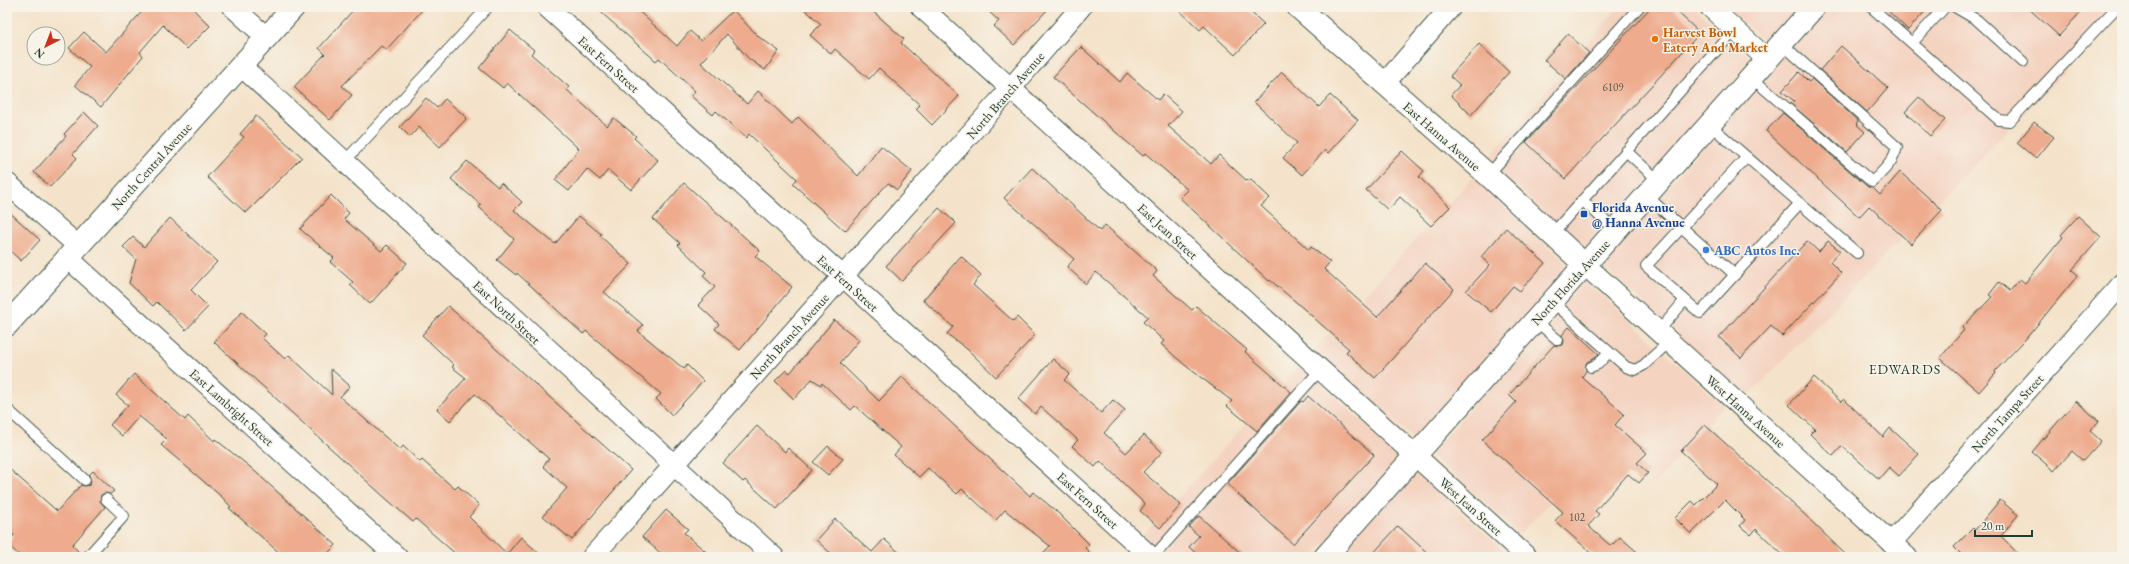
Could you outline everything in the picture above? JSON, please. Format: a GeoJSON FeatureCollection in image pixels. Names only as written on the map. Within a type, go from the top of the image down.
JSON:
{"type":"FeatureCollection","features":[{"type":"Feature","properties":{"kind":"street"},"geometry":{"type":"LineString","coordinates":[[233,7],[267,38]]}},
{"type":"Feature","properties":{"kind":"street","name":"North Central Avenue"},"geometry":{"type":"LineString","coordinates":[[7,326],[242,67],[294,7]]}},
{"type":"Feature","properties":{"kind":"street","name":"East Fern Street"},"geometry":{"type":"LineString","coordinates":[[547,7],[842,277],[1152,557]]}},
{"type":"Feature","properties":{"kind":"street","name":"East Jean Street"},"geometry":{"type":"LineString","coordinates":[[921,7],[1416,456]]}},
{"type":"Feature","properties":{"kind":"street","name":"North Branch Avenue"},"geometry":{"type":"LineString","coordinates":[[592,557],[1011,88],[1081,7]]}},
{"type":"Feature","properties":{"kind":"street","name":"East Hanna Avenue"},"geometry":{"type":"LineString","coordinates":[[1298,7],[1488,175],[1585,265]]}},
{"type":"Feature","properties":{"kind":"street"},"geometry":{"type":"LineString","coordinates":[[1384,84],[1451,7]]}},
{"type":"Feature","properties":{"kind":"street"},"geometry":{"type":"LineString","coordinates":[[1711,7],[1735,30],[1775,52]]}},
{"type":"Feature","properties":{"kind":"street","name":"North Florida Avenue"},"geometry":{"type":"LineString","coordinates":[[1325,557],[1654,189],[1814,7]]}},
{"type":"Feature","properties":{"kind":"street","name":"East North Street"},"geometry":{"type":"LineString","coordinates":[[242,67],[673,466],[774,557]]}},
{"type":"Feature","properties":{"kind":"street","name":"East Lambright Street"},"geometry":{"type":"LineString","coordinates":[[7,182],[73,252],[397,557]]}},
{"type":"Feature","properties":{"kind":"street","name":"West Hanna Avenue"},"geometry":{"type":"LineString","coordinates":[[1585,265],[1907,557]]}},
{"type":"Feature","properties":{"kind":"street","name":"North Tampa Street"},"geometry":{"type":"LineString","coordinates":[[1891,543],[2122,284]]}},
{"type":"Feature","properties":{"kind":"street","name":"West Jean Street"},"geometry":{"type":"LineString","coordinates":[[1416,456],[1527,557]]}},
{"type":"Feature","properties":{"kind":"lane"},"geometry":{"type":"LineString","coordinates":[[344,162],[488,7]]}},
{"type":"Feature","properties":{"kind":"lane"},"geometry":{"type":"LineString","coordinates":[[1488,175],[1639,7]]}},
{"type":"Feature","properties":{"kind":"lane"},"geometry":{"type":"LineString","coordinates":[[1871,7],[1998,120],[2010,121],[2117,7]]}},
{"type":"Feature","properties":{"kind":"lane"},"geometry":{"type":"LineString","coordinates":[[1912,43],[1945,7]]}},
{"type":"Feature","properties":{"kind":"lane"},"geometry":{"type":"LineString","coordinates":[[1955,7],[1977,20],[2024,62]]}},
{"type":"Feature","properties":{"kind":"lane"},"geometry":{"type":"LineString","coordinates":[[1552,234],[1735,30]]}},
{"type":"Feature","properties":{"kind":"lane"},"geometry":{"type":"LineString","coordinates":[[1752,78],[1872,182],[1883,171],[1894,158],[1897,147],[1775,52]]}},
{"type":"Feature","properties":{"kind":"lane"},"geometry":{"type":"LineString","coordinates":[[1710,125],[1857,253]]}},
{"type":"Feature","properties":{"kind":"lane"},"geometry":{"type":"LineString","coordinates":[[1626,151],[1682,228],[1735,275]]}},
{"type":"Feature","properties":{"kind":"lane"},"geometry":{"type":"LineString","coordinates":[[1747,157],[1646,266],[1685,300],[1700,313],[1800,203]]}},
{"type":"Feature","properties":{"kind":"lane"},"geometry":{"type":"LineString","coordinates":[[1582,200],[1616,231]]}},
{"type":"Feature","properties":{"kind":"lane"},"geometry":{"type":"LineString","coordinates":[[1552,302],[1626,367],[1635,370],[1644,365],[1664,337],[1685,300]]}},
{"type":"Feature","properties":{"kind":"lane"},"geometry":{"type":"LineString","coordinates":[[1536,321],[1558,340]]}},
{"type":"Feature","properties":{"kind":"lane"},"geometry":{"type":"LineString","coordinates":[[1591,367],[1598,364],[1609,352]]}},
{"type":"Feature","properties":{"kind":"lane"},"geometry":{"type":"LineString","coordinates":[[1152,557],[1321,369]]}},
{"type":"Feature","properties":{"kind":"lane"},"geometry":{"type":"LineString","coordinates":[[7,409],[85,480]]}},
{"type":"Feature","properties":{"kind":"lane"},"geometry":{"type":"LineString","coordinates":[[87,557],[124,516],[106,499]]}},
{"type":"Feature","properties":{"kind":"shaded area"},"geometry":{"type":"Polygon","coordinates":[[[1619,7],[1694,7],[1754,61],[1585,251],[1487,160],[1619,7]]]}},
{"type":"Feature","properties":{"kind":"shaded area"},"geometry":{"type":"Polygon","coordinates":[[[1727,7],[1802,7],[1768,45],[1727,7]]]}},
{"type":"Feature","properties":{"kind":"shaded area"},"geometry":{"type":"Polygon","coordinates":[[[1827,7],[2122,7],[2122,10],[2088,48],[1747,397],[1600,264],[1827,7]]]}},
{"type":"Feature","properties":{"kind":"shaded area"},"geometry":{"type":"Polygon","coordinates":[[[1473,177],[1571,267],[1416,441],[1315,349],[1473,177]]]}},
{"type":"Feature","properties":{"kind":"shaded area"},"geometry":{"type":"Polygon","coordinates":[[[1585,280],[1724,406],[1654,485],[1609,440],[1519,535],[1430,454],[1585,280]]]}},
{"type":"Feature","properties":{"kind":"shaded area"},"geometry":{"type":"Polygon","coordinates":[[[1300,365],[1401,457],[1312,557],[1167,557],[1143,536],[1300,365]]]}},
{"type":"Feature","properties":{"kind":"shaded area"},"geometry":{"type":"Polygon","coordinates":[[[1415,470],[1504,551],[1499,557],[1338,557],[1415,470]]]}},
{"type":"Feature","properties":{"kind":"building"},"geometry":{"type":"Polygon","coordinates":[[[146,7],[191,7],[210,26],[187,49],[163,25],[140,52],[143,56],[101,107],[75,85],[90,67],[69,48],[84,32],[106,52],[146,7]]]}},
{"type":"Feature","properties":{"kind":"building"},"geometry":{"type":"Polygon","coordinates":[[[356,7],[425,7],[386,50],[381,46],[342,86],[352,95],[330,120],[294,87],[325,54],[319,48],[356,7]]]}},
{"type":"Feature","properties":{"kind":"building"},"geometry":{"type":"Polygon","coordinates":[[[595,7],[634,7],[677,46],[690,31],[701,41],[733,10],[759,37],[779,51],[765,70],[749,59],[727,34],[701,63],[747,104],[758,91],[792,124],[798,117],[858,176],[881,146],[912,171],[897,190],[888,183],[845,231],[793,184],[797,179],[749,134],[746,138],[716,111],[713,115],[691,96],[695,91],[659,58],[656,61],[595,7]]]}},
{"type":"Feature","properties":{"kind":"building"},"geometry":{"type":"Polygon","coordinates":[[[802,7],[868,7],[904,39],[901,43],[959,96],[932,125],[916,109],[920,105],[879,68],[869,79],[835,49],[831,54],[810,35],[821,24],[802,7]]]}},
{"type":"Feature","properties":{"kind":"building"},"geometry":{"type":"Polygon","coordinates":[[[984,7],[1050,7],[1014,45],[994,26],[999,21],[984,7]]]}},
{"type":"Feature","properties":{"kind":"building"},"geometry":{"type":"Polygon","coordinates":[[[1176,7],[1245,7],[1264,24],[1235,55],[1204,26],[1200,30],[1176,7]]]}},
{"type":"Feature","properties":{"kind":"building"},"geometry":{"type":"Polygon","coordinates":[[[1651,7],[1672,7],[1700,33],[1565,179],[1526,142],[1651,7]]]}},
{"type":"Feature","properties":{"kind":"building"},"geometry":{"type":"Polygon","coordinates":[[[1884,7],[1929,7],[1908,30],[1884,7]]]}},
{"type":"Feature","properties":{"kind":"building"},"geometry":{"type":"Polygon","coordinates":[[[2027,7],[2085,7],[2059,36],[2027,7]]]}},
{"type":"Feature","properties":{"kind":"building"},"geometry":{"type":"Polygon","coordinates":[[[510,30],[534,50],[531,54],[569,87],[567,90],[607,126],[614,118],[636,136],[634,138],[658,160],[631,190],[608,170],[600,180],[587,169],[569,191],[555,180],[579,149],[507,83],[503,88],[479,68],[510,30]]]}},
{"type":"Feature","properties":{"kind":"building"},"geometry":{"type":"Polygon","coordinates":[[[1568,34],[1589,53],[1566,79],[1544,60],[1568,34]]]}},
{"type":"Feature","properties":{"kind":"building"},"geometry":{"type":"Polygon","coordinates":[[[1479,44],[1509,72],[1471,115],[1451,95],[1460,85],[1450,76],[1479,44]]]}},
{"type":"Feature","properties":{"kind":"building"},"geometry":{"type":"Polygon","coordinates":[[[1841,46],[1888,88],[1867,112],[1820,70],[1841,46]]]}},
{"type":"Feature","properties":{"kind":"building"},"geometry":{"type":"Polygon","coordinates":[[[1081,47],[1120,82],[1127,73],[1158,100],[1163,94],[1182,111],[1168,126],[1211,164],[1219,155],[1247,181],[1250,179],[1270,198],[1261,206],[1309,250],[1311,247],[1330,262],[1324,269],[1377,317],[1425,263],[1454,289],[1375,378],[1346,352],[1349,349],[1296,302],[1270,280],[1269,281],[1180,198],[1188,190],[1145,153],[1143,156],[1053,77],[1081,47]]]}},
{"type":"Feature","properties":{"kind":"building"},"geometry":{"type":"Polygon","coordinates":[[[1282,72],[1319,107],[1330,95],[1358,120],[1328,153],[1325,150],[1302,175],[1283,158],[1297,143],[1254,102],[1282,72]]]}},
{"type":"Feature","properties":{"kind":"building"},"geometry":{"type":"Polygon","coordinates":[[[1799,72],[1809,82],[1812,79],[1858,121],[1856,124],[1865,132],[1847,152],[1791,104],[1794,101],[1782,91],[1799,72]]]}},
{"type":"Feature","properties":{"kind":"building"},"geometry":{"type":"Polygon","coordinates":[[[1919,97],[1945,120],[1930,136],[1905,112],[1919,97]]]}},
{"type":"Feature","properties":{"kind":"building"},"geometry":{"type":"Polygon","coordinates":[[[426,98],[437,108],[445,99],[467,118],[440,147],[419,127],[410,137],[400,127],[426,98]]]}},
{"type":"Feature","properties":{"kind":"building"},"geometry":{"type":"Polygon","coordinates":[[[84,112],[98,126],[73,154],[77,158],[50,187],[34,172],[66,136],[64,134],[84,112]]]}},
{"type":"Feature","properties":{"kind":"building"},"geometry":{"type":"Polygon","coordinates":[[[1783,113],[1868,187],[1873,188],[1880,195],[1900,172],[1942,210],[1911,244],[1869,206],[1859,217],[1766,131],[1783,113]]]}},
{"type":"Feature","properties":{"kind":"building"},"geometry":{"type":"Polygon","coordinates":[[[256,116],[302,157],[246,213],[207,177],[244,137],[240,134],[256,116]]]}},
{"type":"Feature","properties":{"kind":"building"},"geometry":{"type":"Polygon","coordinates":[[[2034,122],[2054,137],[2036,159],[2017,143],[2034,122]]]}},
{"type":"Feature","properties":{"kind":"building"},"geometry":{"type":"Polygon","coordinates":[[[1402,151],[1424,171],[1419,177],[1450,207],[1431,226],[1400,197],[1388,210],[1366,190],[1402,151]]]}},
{"type":"Feature","properties":{"kind":"building"},"geometry":{"type":"Polygon","coordinates":[[[467,161],[498,187],[501,183],[522,202],[514,210],[555,244],[579,216],[601,234],[600,236],[631,264],[604,292],[643,325],[638,331],[684,369],[687,365],[703,381],[672,415],[656,399],[661,394],[586,331],[583,334],[517,273],[516,275],[497,260],[514,239],[479,207],[481,205],[451,179],[467,161]]]}},
{"type":"Feature","properties":{"kind":"building"},"geometry":{"type":"Polygon","coordinates":[[[1032,168],[1100,231],[1105,225],[1157,271],[1153,276],[1192,310],[1196,306],[1247,350],[1245,352],[1291,392],[1257,431],[1227,406],[1232,401],[1186,366],[1161,344],[1164,341],[1143,322],[1148,317],[1096,272],[1086,284],[1067,267],[1074,259],[1004,198],[1032,168]]]}},
{"type":"Feature","properties":{"kind":"building"},"geometry":{"type":"Polygon","coordinates":[[[684,183],[760,251],[755,256],[792,287],[740,350],[715,329],[719,324],[698,305],[715,287],[703,276],[706,272],[678,245],[680,243],[653,219],[684,183]]]}},
{"type":"Feature","properties":{"kind":"building"},"geometry":{"type":"Polygon","coordinates":[[[331,195],[349,213],[344,219],[381,251],[387,245],[407,263],[370,304],[350,285],[353,282],[330,262],[334,258],[300,229],[331,195]]]}},
{"type":"Feature","properties":{"kind":"building"},"geometry":{"type":"Polygon","coordinates":[[[939,208],[956,223],[902,281],[886,266],[939,208]]]}},
{"type":"Feature","properties":{"kind":"building"},"geometry":{"type":"Polygon","coordinates":[[[7,210],[40,240],[21,261],[7,248],[7,210]]]}},
{"type":"Feature","properties":{"kind":"building"},"geometry":{"type":"Polygon","coordinates":[[[2078,216],[2101,237],[2072,270],[2078,275],[2024,341],[1995,371],[1996,373],[1979,392],[1940,358],[1964,330],[1962,328],[1992,297],[1989,295],[1999,282],[2010,291],[2020,279],[2025,283],[2063,237],[2061,235],[2078,216]]]}},
{"type":"Feature","properties":{"kind":"building"},"geometry":{"type":"Polygon","coordinates":[[[170,218],[217,262],[191,290],[208,307],[186,330],[157,302],[153,306],[129,283],[136,259],[123,247],[133,237],[144,247],[170,218]]]}},
{"type":"Feature","properties":{"kind":"building"},"geometry":{"type":"Polygon","coordinates":[[[1506,228],[1545,263],[1520,291],[1513,286],[1491,312],[1466,291],[1490,265],[1481,257],[1506,228]]]}},
{"type":"Feature","properties":{"kind":"building"},"geometry":{"type":"Polygon","coordinates":[[[1807,241],[1819,252],[1828,241],[1840,251],[1830,262],[1841,273],[1782,336],[1771,326],[1741,358],[1719,337],[1807,241]]]}},
{"type":"Feature","properties":{"kind":"building"},"geometry":{"type":"Polygon","coordinates":[[[961,256],[981,275],[973,285],[1013,321],[1017,317],[1035,335],[996,377],[967,349],[947,334],[953,327],[923,300],[961,256]]]}},
{"type":"Feature","properties":{"kind":"building"},"geometry":{"type":"Polygon","coordinates":[[[448,306],[631,470],[572,540],[543,516],[567,488],[543,466],[549,459],[475,394],[450,421],[437,409],[466,378],[452,367],[454,365],[422,335],[448,306]]]}},
{"type":"Feature","properties":{"kind":"building"},"geometry":{"type":"Polygon","coordinates":[[[242,312],[266,334],[262,338],[285,359],[289,355],[332,395],[331,369],[350,386],[340,397],[400,450],[403,446],[420,462],[422,460],[455,489],[458,486],[479,505],[469,517],[507,554],[521,537],[543,557],[459,557],[416,519],[413,522],[214,342],[242,312]]]}},
{"type":"Feature","properties":{"kind":"building"},"geometry":{"type":"Polygon","coordinates":[[[834,320],[859,340],[840,363],[879,401],[902,377],[1030,496],[1033,492],[1056,511],[1089,544],[1085,548],[1094,557],[1039,557],[1050,546],[1005,510],[996,520],[962,489],[957,494],[928,468],[919,477],[894,455],[901,447],[855,406],[851,410],[822,383],[821,385],[812,379],[794,399],[775,381],[786,370],[790,373],[834,320]]]}},
{"type":"Feature","properties":{"kind":"building"},"geometry":{"type":"Polygon","coordinates":[[[1569,327],[1599,354],[1586,363],[1586,371],[1582,377],[1624,414],[1615,425],[1647,453],[1637,463],[1648,473],[1639,483],[1628,474],[1595,511],[1599,514],[1588,526],[1611,546],[1620,537],[1643,557],[1596,557],[1555,521],[1563,512],[1482,440],[1516,402],[1509,395],[1554,345],[1563,345],[1564,341],[1562,335],[1569,327]]]}},
{"type":"Feature","properties":{"kind":"building"},"geometry":{"type":"Polygon","coordinates":[[[1053,359],[1070,374],[1064,380],[1101,413],[1113,400],[1125,410],[1104,433],[1126,453],[1144,435],[1162,452],[1143,472],[1181,505],[1160,528],[1140,511],[1145,504],[1100,461],[1095,467],[1072,446],[1078,440],[1041,407],[1035,414],[1018,399],[1053,359]]]}},
{"type":"Feature","properties":{"kind":"building"},"geometry":{"type":"Polygon","coordinates":[[[134,374],[185,420],[188,416],[214,441],[215,439],[250,467],[336,545],[324,557],[284,557],[229,508],[231,507],[222,497],[161,445],[167,439],[139,416],[122,436],[110,425],[128,405],[116,395],[134,374]]]}},
{"type":"Feature","properties":{"kind":"building"},"geometry":{"type":"Polygon","coordinates":[[[1814,377],[1841,402],[1844,399],[1883,437],[1890,428],[1919,454],[1899,476],[1889,467],[1879,479],[1842,446],[1833,456],[1810,434],[1815,429],[1789,405],[1814,377]]]}},
{"type":"Feature","properties":{"kind":"building"},"geometry":{"type":"Polygon","coordinates":[[[1308,396],[1374,455],[1293,544],[1227,484],[1301,401],[1303,402],[1308,396]]]}},
{"type":"Feature","properties":{"kind":"building"},"geometry":{"type":"Polygon","coordinates":[[[2076,401],[2099,421],[2090,431],[2101,441],[2083,461],[2072,451],[2054,471],[2032,452],[2076,401]]]}},
{"type":"Feature","properties":{"kind":"building"},"geometry":{"type":"Polygon","coordinates":[[[1705,425],[1803,513],[1848,557],[1785,557],[1756,529],[1751,535],[1740,526],[1745,520],[1725,500],[1691,534],[1675,518],[1692,501],[1696,505],[1717,484],[1681,451],[1705,425]]]}},
{"type":"Feature","properties":{"kind":"building"},"geometry":{"type":"Polygon","coordinates":[[[757,426],[785,452],[788,448],[812,470],[777,509],[745,480],[743,482],[723,463],[757,426]]]}},
{"type":"Feature","properties":{"kind":"building"},"geometry":{"type":"Polygon","coordinates":[[[828,446],[843,459],[828,475],[813,462],[828,446]]]}},
{"type":"Feature","properties":{"kind":"building"},"geometry":{"type":"Polygon","coordinates":[[[7,467],[57,511],[81,485],[90,485],[91,481],[89,475],[93,471],[114,491],[110,494],[105,493],[101,495],[100,501],[105,507],[72,545],[81,554],[81,557],[21,557],[7,544],[14,535],[7,529],[7,467]]]}},
{"type":"Feature","properties":{"kind":"building"},"geometry":{"type":"Polygon","coordinates":[[[2000,500],[2018,515],[2001,536],[2021,557],[1964,557],[1954,547],[1973,528],[1975,530],[2000,500]]]}},
{"type":"Feature","properties":{"kind":"building"},"geometry":{"type":"Polygon","coordinates":[[[666,510],[688,529],[684,533],[712,557],[665,557],[642,537],[666,510]]]}},
{"type":"Feature","properties":{"kind":"building"},"geometry":{"type":"Polygon","coordinates":[[[1199,516],[1245,557],[1200,557],[1189,547],[1199,536],[1189,527],[1199,516]]]}},
{"type":"Feature","properties":{"kind":"building"},"geometry":{"type":"Polygon","coordinates":[[[835,519],[872,552],[884,539],[904,557],[835,557],[816,540],[835,519]]]}},
{"type":"Feature","properties":{"kind":"building"},"geometry":{"type":"Polygon","coordinates":[[[1398,526],[1432,557],[1370,557],[1398,526]]]}},
{"type":"Feature","properties":{"kind":"place","name":"Harvest Bowl Eatery And Market"},"geometry":{"type":"Point","coordinates":[1655,39]}},
{"type":"Feature","properties":{"kind":"place","name":"Florida Avenue @ Hanna Avenue"},"geometry":{"type":"Point","coordinates":[1584,214]}},
{"type":"Feature","properties":{"kind":"place","name":"ABC Autos Inc."},"geometry":{"type":"Point","coordinates":[1706,250]}},
{"type":"Feature","properties":{"kind":"district","name":"EDWARDS"},"geometry":{"type":"Point","coordinates":[1905,369]}}]}
